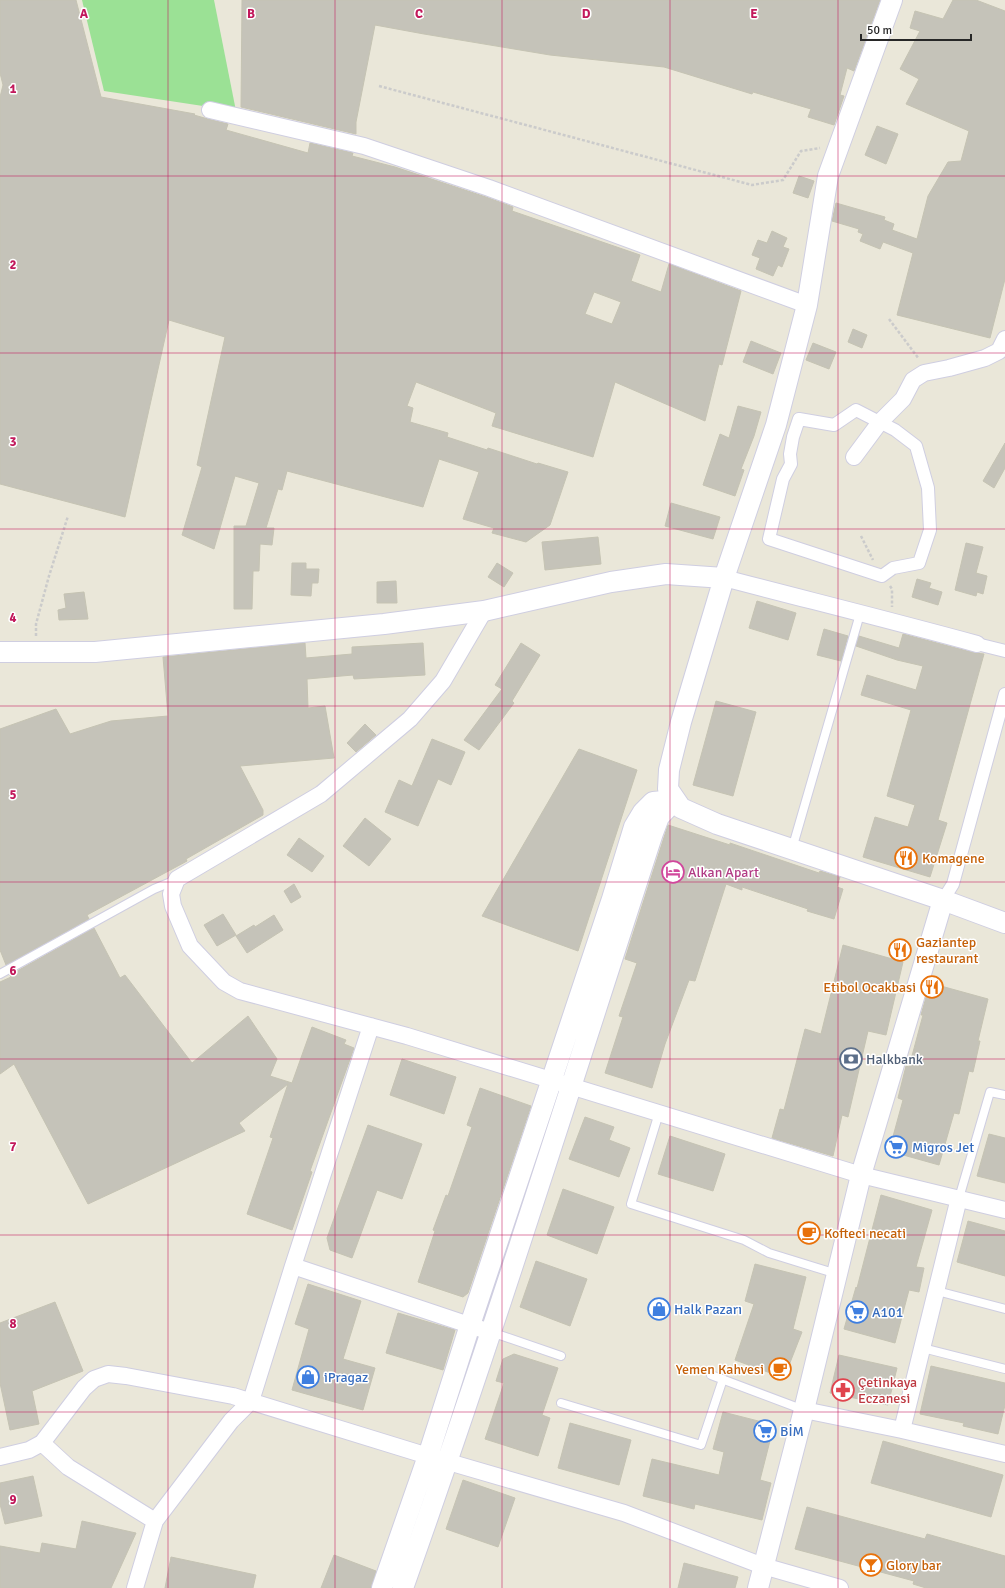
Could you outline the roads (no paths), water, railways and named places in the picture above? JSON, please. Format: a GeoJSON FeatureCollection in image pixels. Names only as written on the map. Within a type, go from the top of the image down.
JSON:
{"type":"FeatureCollection","features":[{"type":"Feature","properties":{"kind":"street"},"geometry":{"type":"LineString","coordinates":[[892,0],[828,176],[807,305],[776,425],[724,578],[681,722],[669,770],[668,789],[681,808],[717,824],[943,900],[1005,923]]}},
{"type":"Feature","properties":{"kind":"street"},"geometry":{"type":"LineString","coordinates":[[210,110],[364,146],[490,188],[807,305]]}},
{"type":"Feature","properties":{"kind":"street"},"geometry":{"type":"LineString","coordinates":[[854,458],[880,422],[903,399],[913,380],[924,373],[985,358],[999,351],[1005,339]]}},
{"type":"Feature","properties":{"kind":"street"},"geometry":{"type":"LineString","coordinates":[[856,410],[880,422],[895,430],[916,446],[928,488],[930,530],[919,563],[893,568],[882,576],[769,540],[783,479],[791,464],[790,454],[793,437],[799,419],[834,425],[856,410]]}},
{"type":"Feature","properties":{"kind":"street"},"geometry":{"type":"LineString","coordinates":[[0,652],[95,652],[484,612],[611,582],[666,574],[724,578],[1005,651]]}},
{"type":"Feature","properties":{"kind":"street"},"geometry":{"type":"LineString","coordinates":[[484,612],[443,681],[410,719],[321,794],[177,880],[171,894],[173,906],[190,946],[224,982],[240,991],[370,1026],[572,1086],[861,1175],[1005,1210]]}},
{"type":"Feature","properties":{"kind":"street"},"geometry":{"type":"LineString","coordinates":[[758,1588],[804,1410],[861,1175],[943,900],[953,884],[1005,694]]}},
{"type":"Feature","properties":{"kind":"street"},"geometry":{"type":"LineString","coordinates":[[382,1588],[428,1456],[612,899],[634,827],[643,812],[653,802],[675,800]]}},
{"type":"Feature","properties":{"kind":"street"},"geometry":{"type":"LineString","coordinates":[[403,1588],[448,1462],[572,1086],[653,833],[659,817],[675,800]]}},
{"type":"Feature","properties":{"kind":"street"},"geometry":{"type":"LineString","coordinates":[[135,1588],[155,1521],[231,1422],[251,1401],[370,1026]]}},
{"type":"Feature","properties":{"kind":"street"},"geometry":{"type":"LineString","coordinates":[[902,1430],[959,1198]]}},
{"type":"Feature","properties":{"kind":"street"},"geometry":{"type":"LineString","coordinates":[[293,1266],[490,1332]]}},
{"type":"Feature","properties":{"kind":"street"},"geometry":{"type":"LineString","coordinates":[[0,1457],[29,1450],[42,1443],[84,1388],[94,1379],[108,1374],[126,1376],[233,1396],[251,1401],[428,1456],[624,1513],[763,1566],[840,1588]]}},
{"type":"Feature","properties":{"kind":"street"},"geometry":{"type":"LineString","coordinates":[[804,1410],[902,1430],[1005,1454]]}},
{"type":"Feature","properties":{"kind":"street"},"geometry":{"type":"LineString","coordinates":[[42,1443],[68,1467],[155,1521]]}},
{"type":"Feature","properties":{"kind":"lane"},"geometry":{"type":"LineString","coordinates":[[792,850],[860,614]]}},
{"type":"Feature","properties":{"kind":"lane"},"geometry":{"type":"LineString","coordinates":[[0,974],[154,889],[177,880]]}},
{"type":"Feature","properties":{"kind":"lane"},"geometry":{"type":"LineString","coordinates":[[959,1198],[990,1092],[1005,1095]]}},
{"type":"Feature","properties":{"kind":"lane"},"geometry":{"type":"LineString","coordinates":[[659,1113],[631,1204],[744,1240],[769,1253],[837,1275]]}},
{"type":"Feature","properties":{"kind":"lane"},"geometry":{"type":"LineString","coordinates":[[937,1292],[1005,1309]]}},
{"type":"Feature","properties":{"kind":"lane"},"geometry":{"type":"LineString","coordinates":[[490,1332],[561,1356]]}},
{"type":"Feature","properties":{"kind":"lane"},"geometry":{"type":"LineString","coordinates":[[923,1348],[1005,1369]]}},
{"type":"Feature","properties":{"kind":"lane"},"geometry":{"type":"LineString","coordinates":[[710,1374],[804,1410]]}},
{"type":"Feature","properties":{"kind":"lane"},"geometry":{"type":"LineString","coordinates":[[561,1403],[701,1445],[723,1379]]}},
{"type":"Feature","properties":{"kind":"place","name":"Komagene"},"geometry":{"type":"Point","coordinates":[906,858]}},
{"type":"Feature","properties":{"kind":"place","name":"Alkan Apart"},"geometry":{"type":"Point","coordinates":[673,872]}},
{"type":"Feature","properties":{"kind":"place","name":"Gaziantep restaurant"},"geometry":{"type":"Point","coordinates":[900,950]}},
{"type":"Feature","properties":{"kind":"place","name":"Etibol Ocakbasi"},"geometry":{"type":"Point","coordinates":[932,987]}},
{"type":"Feature","properties":{"kind":"place","name":"Halkbank"},"geometry":{"type":"Point","coordinates":[851,1059]}},
{"type":"Feature","properties":{"kind":"place","name":"Migros Jet"},"geometry":{"type":"Point","coordinates":[896,1147]}},
{"type":"Feature","properties":{"kind":"place","name":"Kofteci necati"},"geometry":{"type":"Point","coordinates":[809,1233]}},
{"type":"Feature","properties":{"kind":"place","name":"Halk Pazarı"},"geometry":{"type":"Point","coordinates":[659,1309]}},
{"type":"Feature","properties":{"kind":"place","name":"A101"},"geometry":{"type":"Point","coordinates":[857,1312]}},
{"type":"Feature","properties":{"kind":"place","name":"Yemen Kahvesi"},"geometry":{"type":"Point","coordinates":[780,1369]}},
{"type":"Feature","properties":{"kind":"place","name":"iPragaz"},"geometry":{"type":"Point","coordinates":[308,1377]}},
{"type":"Feature","properties":{"kind":"place","name":"Çetinkaya Eczanesi"},"geometry":{"type":"Point","coordinates":[843,1390]}},
{"type":"Feature","properties":{"kind":"place","name":"BİM"},"geometry":{"type":"Point","coordinates":[765,1431]}},
{"type":"Feature","properties":{"kind":"place","name":"Glory bar"},"geometry":{"type":"Point","coordinates":[871,1565]}}]}
